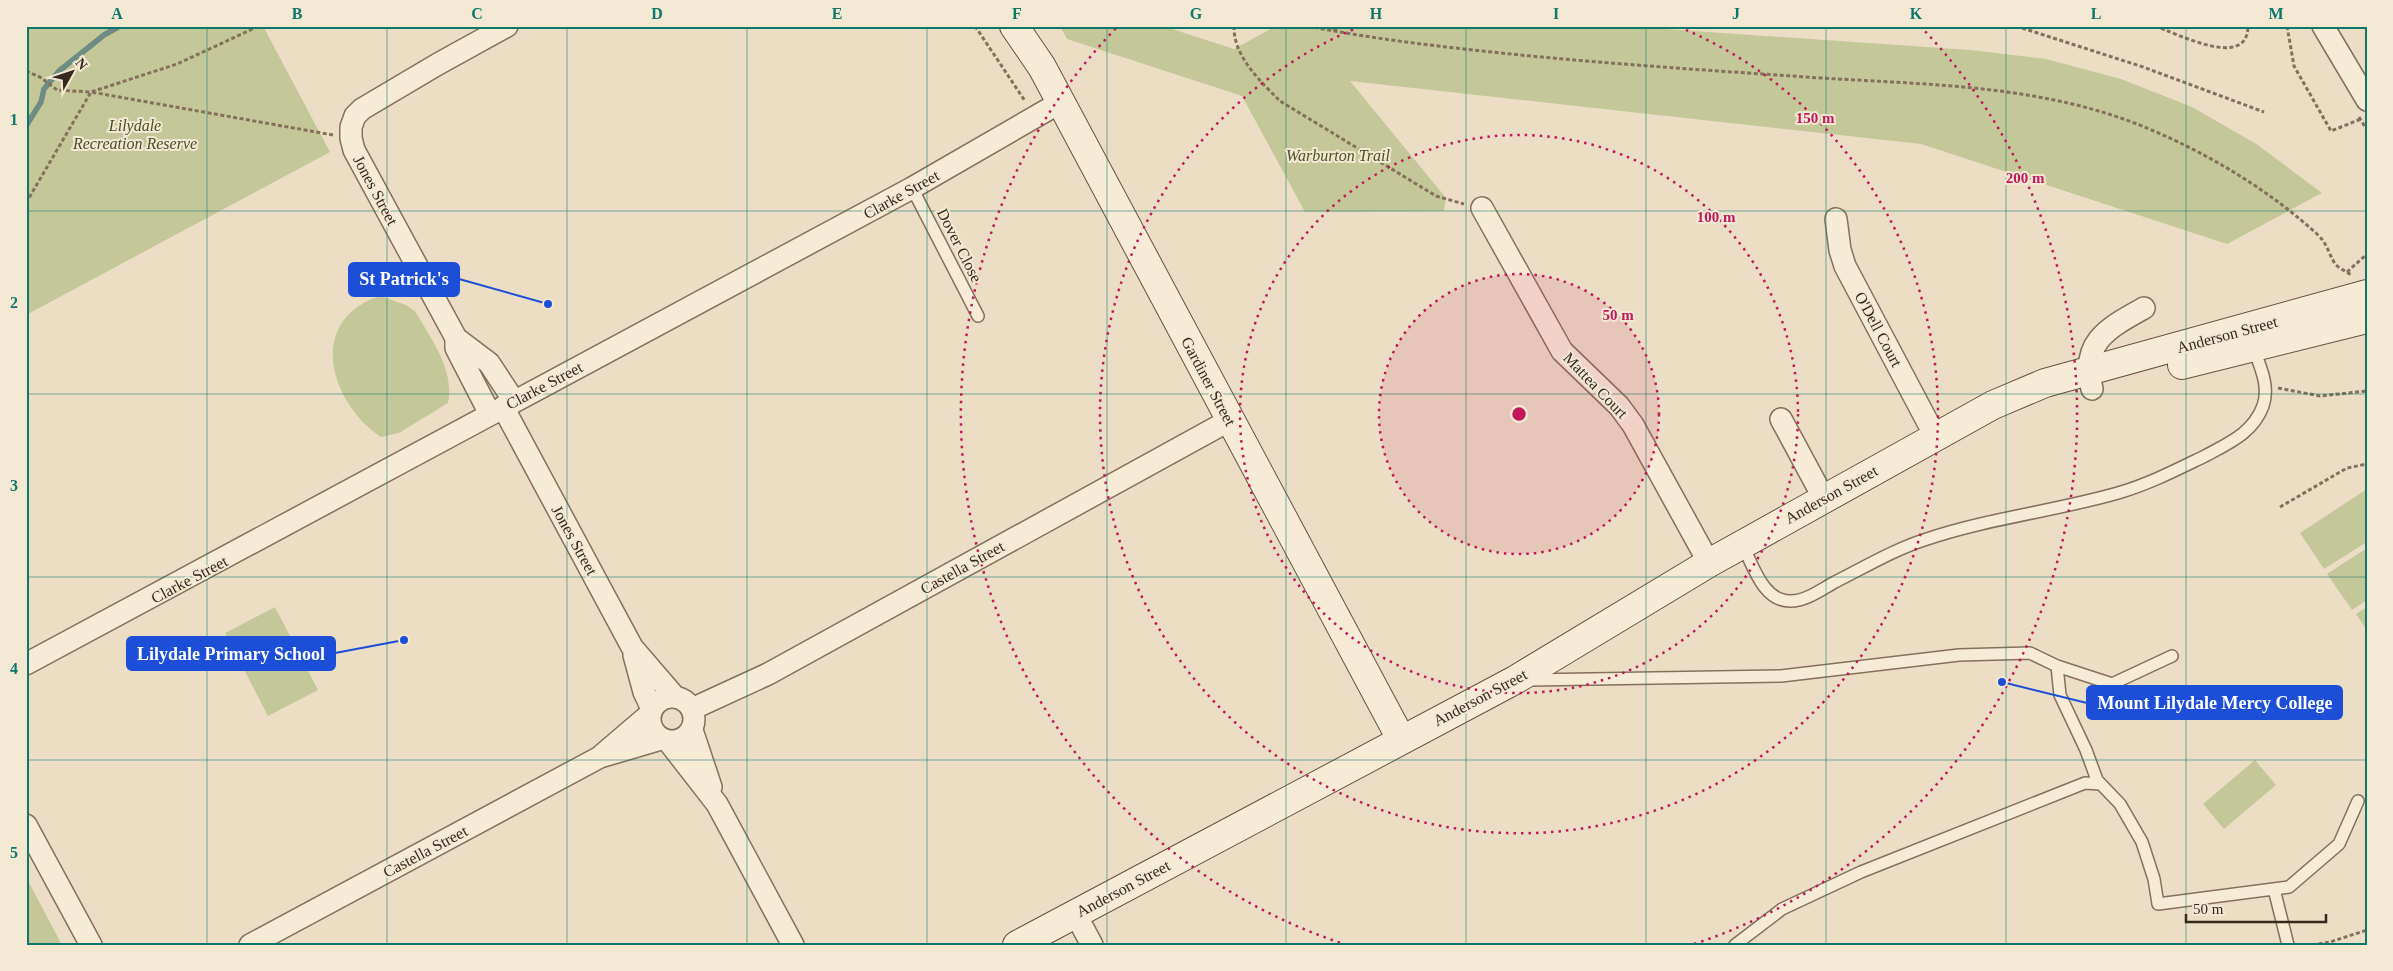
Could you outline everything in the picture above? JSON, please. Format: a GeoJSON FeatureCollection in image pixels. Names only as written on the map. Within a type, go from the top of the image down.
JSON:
{"type":"FeatureCollection","features":[{"type":"Feature","properties":{"kind":"main road","name":"Gardiner Street"},"geometry":{"type":"LineString","coordinates":[[1014,26],[1042,67],[1402,739]]}},
{"type":"Feature","properties":{"kind":"main road","name":"Anderson Street"},"geometry":{"type":"LineString","coordinates":[[2090,380],[2365,303]]}},
{"type":"Feature","properties":{"kind":"main road","name":"Anderson Street"},"geometry":{"type":"LineString","coordinates":[[1017,945],[1515,680],[1823,497],[2008,398],[2045,384],[2090,380],[2253,347],[2365,303]]}},
{"type":"Feature","properties":{"kind":"street","name":"Jones Street"},"geometry":{"type":"LineString","coordinates":[[507,26],[362,109],[353,121],[351,138],[354,150],[456,338],[489,363],[502,407],[632,647],[686,712],[717,804],[793,945]]}},
{"type":"Feature","properties":{"kind":"street"},"geometry":{"type":"LineString","coordinates":[[2322,26],[2367,100]]}},
{"type":"Feature","properties":{"kind":"street","name":"Clarke Street"},"geometry":{"type":"LineString","coordinates":[[26,664],[178,585],[502,407],[912,188],[1061,102]]}},
{"type":"Feature","properties":{"kind":"street","name":"Mattea Court"},"geometry":{"type":"LineString","coordinates":[[1482,208],[1562,351],[1619,406],[1633,425],[1709,563]]}},
{"type":"Feature","properties":{"kind":"street","name":"O'Dell Court"},"geometry":{"type":"LineString","coordinates":[[1836,218],[1840,250],[1845,266],[1935,436]]}},
{"type":"Feature","properties":{"kind":"street"},"geometry":{"type":"LineString","coordinates":[[2090,380],[2091,354],[2101,336],[2118,323],[2144,308]]}},
{"type":"Feature","properties":{"kind":"street"},"geometry":{"type":"LineString","coordinates":[[1781,419],[1823,497]]}},
{"type":"Feature","properties":{"kind":"street","name":"Castella Street"},"geometry":{"type":"LineString","coordinates":[[686,712],[768,674],[1230,420]]}},
{"type":"Feature","properties":{"kind":"street","name":"Jones Street"},"geometry":{"type":"LineString","coordinates":[[632,647],[651,711]]}},
{"type":"Feature","properties":{"kind":"street"},"geometry":{"type":"LineString","coordinates":[[662,699],[686,712],[682,739],[665,740],[651,729],[651,711],[662,699]]}},
{"type":"Feature","properties":{"kind":"street","name":"Castella Street"},"geometry":{"type":"LineString","coordinates":[[600,757],[651,711]]}},
{"type":"Feature","properties":{"kind":"street","name":"Jones Street"},"geometry":{"type":"LineString","coordinates":[[665,740],[717,804]]}},
{"type":"Feature","properties":{"kind":"street","name":"Castella Street"},"geometry":{"type":"LineString","coordinates":[[250,945],[600,757],[665,740]]}},
{"type":"Feature","properties":{"kind":"street"},"geometry":{"type":"LineString","coordinates":[[26,824],[91,945]]}},
{"type":"Feature","properties":{"kind":"street"},"geometry":{"type":"LineString","coordinates":[[1075,913],[1092,945]]}},
{"type":"Feature","properties":{"kind":"lane","name":"Dover Close"},"geometry":{"type":"LineString","coordinates":[[912,188],[978,316]]}},
{"type":"Feature","properties":{"kind":"lane"},"geometry":{"type":"LineString","coordinates":[[1742,544],[1769,593],[1779,600],[1801,600],[1895,551],[1926,539],[1991,522],[2087,502],[2160,478],[2243,435],[2254,423],[2263,404],[2265,385],[2264,376],[2253,347]]}},
{"type":"Feature","properties":{"kind":"lane"},"geometry":{"type":"LineString","coordinates":[[1515,680],[1781,676],[1959,655],[2030,652],[2057,666],[2112,684],[2172,656]]}},
{"type":"Feature","properties":{"kind":"lane"},"geometry":{"type":"LineString","coordinates":[[2057,666],[2060,695],[2100,784],[2120,804],[2142,842],[2154,879],[2158,904],[2288,887],[2339,844],[2358,801]]}},
{"type":"Feature","properties":{"kind":"lane"},"geometry":{"type":"LineString","coordinates":[[1735,945],[1782,910],[1861,872],[2085,783],[2100,784]]}},
{"type":"Feature","properties":{"kind":"lane"},"geometry":{"type":"LineString","coordinates":[[2274,889],[2288,945]]}},
{"type":"Feature","properties":{"kind":"path"},"geometry":{"type":"LineString","coordinates":[[26,203],[91,92],[177,64],[259,26]]}},
{"type":"Feature","properties":{"kind":"path"},"geometry":{"type":"LineString","coordinates":[[976,26],[1028,105]]}},
{"type":"Feature","properties":{"kind":"path"},"geometry":{"type":"LineString","coordinates":[[1234,26],[1236,43],[1245,60],[1262,83],[1280,101],[1436,196],[1444,200],[1482,208]]}},
{"type":"Feature","properties":{"kind":"path"},"geometry":{"type":"LineString","coordinates":[[1308,26],[1408,43],[1606,64],[1968,88],[2055,99],[2122,118],[2192,150],[2260,190],[2319,235],[2328,246],[2334,265],[2354,277],[2365,303]]}},
{"type":"Feature","properties":{"kind":"path"},"geometry":{"type":"LineString","coordinates":[[1332,31],[1342,26]]}},
{"type":"Feature","properties":{"kind":"path"},"geometry":{"type":"LineString","coordinates":[[2016,26],[2143,67],[2264,112]]}},
{"type":"Feature","properties":{"kind":"path"},"geometry":{"type":"LineString","coordinates":[[2155,26],[2213,47],[2226,49],[2242,42],[2246,38],[2248,26]]}},
{"type":"Feature","properties":{"kind":"path"},"geometry":{"type":"LineString","coordinates":[[2287,26],[2294,66],[2331,131],[2367,117]]}},
{"type":"Feature","properties":{"kind":"path"},"geometry":{"type":"LineString","coordinates":[[26,71],[40,77],[56,90],[91,92],[351,138]]}},
{"type":"Feature","properties":{"kind":"path"},"geometry":{"type":"LineString","coordinates":[[2348,272],[2367,254]]}},
{"type":"Feature","properties":{"kind":"path"},"geometry":{"type":"LineString","coordinates":[[2265,385],[2320,396],[2367,391]]}},
{"type":"Feature","properties":{"kind":"path"},"geometry":{"type":"LineString","coordinates":[[2280,507],[2347,468],[2367,464]]}},
{"type":"Feature","properties":{"kind":"path"},"geometry":{"type":"LineString","coordinates":[[2312,945],[2330,942],[2367,930]]}},
{"type":"Feature","properties":{"kind":"green space","name":"Lilydale Recreation Reserve"},"geometry":{"type":"Polygon","coordinates":[[[26,26],[263,26],[330,152],[26,315],[26,26]]]}},
{"type":"Feature","properties":{"kind":"green space","name":"Warburton Trail"},"geometry":{"type":"Polygon","coordinates":[[[1060,26],[1163,26],[1234,49],[1276,26],[1622,26],[1970,50],[2046,59],[2121,79],[2192,107],[2258,145],[2322,193],[2227,244],[1921,144],[1350,81],[1446,198],[1444,211],[1305,212],[1242,96],[1067,39],[1060,26]]]}},
{"type":"Feature","properties":{"kind":"green space"},"geometry":{"type":"Polygon","coordinates":[[[380,296],[406,305],[415,311],[440,355],[448,379],[449,391],[448,403],[399,433],[381,437],[363,422],[348,404],[338,383],[333,362],[334,342],[342,323],[357,308],[380,296]]]}},
{"type":"Feature","properties":{"kind":"green space"},"geometry":{"type":"Polygon","coordinates":[[[2367,489],[2367,542],[2324,569],[2300,533],[2367,489]]]}},
{"type":"Feature","properties":{"kind":"green space"},"geometry":{"type":"Polygon","coordinates":[[[2367,548],[2367,600],[2352,610],[2327,574],[2367,548]]]}},
{"type":"Feature","properties":{"kind":"green space"},"geometry":{"type":"Polygon","coordinates":[[[275,607],[318,690],[268,716],[225,633],[275,607]]]}},
{"type":"Feature","properties":{"kind":"green space"},"geometry":{"type":"Polygon","coordinates":[[[2367,607],[2367,630],[2356,614],[2367,607]]]}},
{"type":"Feature","properties":{"kind":"green space"},"geometry":{"type":"Polygon","coordinates":[[[2255,760],[2276,785],[2224,829],[2203,804],[2255,760]]]}},
{"type":"Feature","properties":{"kind":"green space"},"geometry":{"type":"Polygon","coordinates":[[[26,877],[62,945],[26,945],[26,877]]]}},
{"type":"Feature","properties":{"kind":"waterway"},"geometry":{"type":"LineString","coordinates":[[26,126],[41,102],[44,89],[59,71],[104,35],[120,26]]}},
{"type":"Feature","properties":{"kind":"place","name":"St Patrick's"},"geometry":{"type":"Point","coordinates":[548,304]}},
{"type":"Feature","properties":{"kind":"place","name":"Lilydale Primary School"},"geometry":{"type":"Point","coordinates":[404,640]}},
{"type":"Feature","properties":{"kind":"place","name":"Mount Lilydale Mercy College"},"geometry":{"type":"Point","coordinates":[2002,682]}}]}
